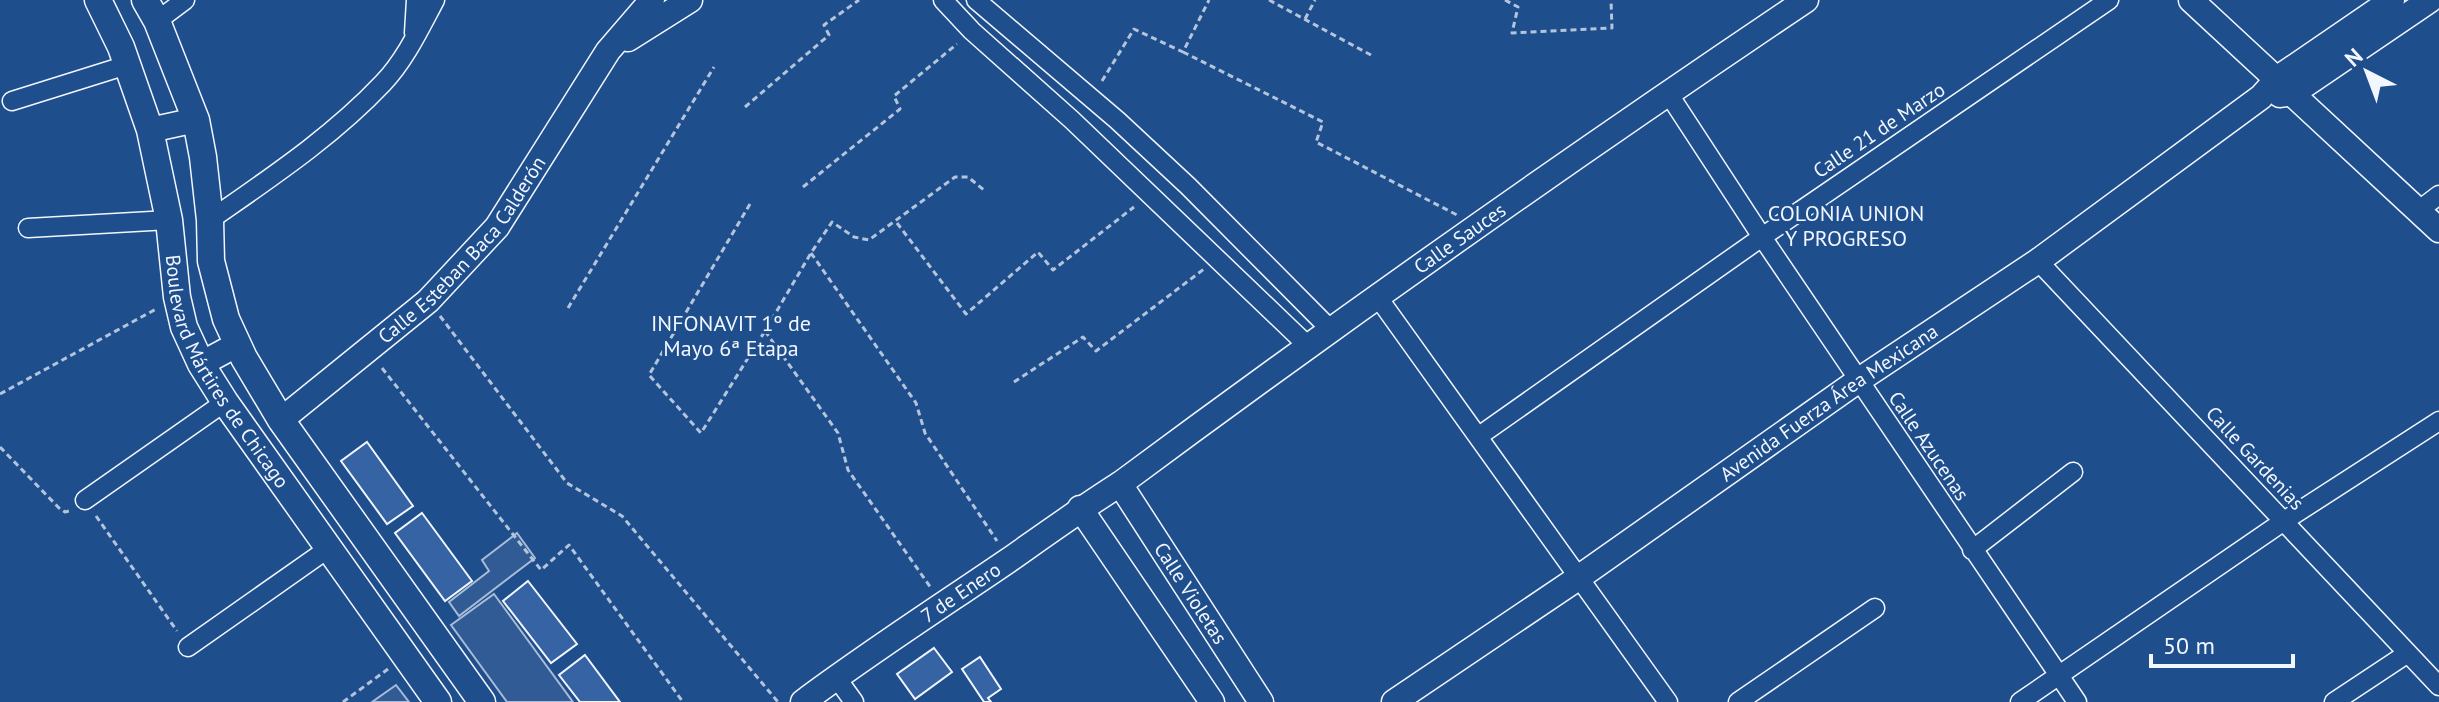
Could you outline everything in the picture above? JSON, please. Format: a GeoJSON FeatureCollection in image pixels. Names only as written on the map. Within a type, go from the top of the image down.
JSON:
{"type":"FeatureCollection","features":[{"type":"Feature","properties":{"kind":"main road","name":"Boulevard Mártires de Chicago"},"geometry":{"type":"LineString","coordinates":[[98,0],[127,65],[150,130],[169,220],[177,297],[184,327],[201,364],[438,702]]}},
{"type":"Feature","properties":{"kind":"main road","name":"Boulevard Mártires de Chicago"},"geometry":{"type":"LineString","coordinates":[[151,10],[196,120],[210,220],[211,261],[226,319],[281,420],[482,702]]}},
{"type":"Feature","properties":{"kind":"street"},"geometry":{"type":"LineString","coordinates":[[151,10],[185,0]]}},
{"type":"Feature","properties":{"kind":"street"},"geometry":{"type":"LineString","coordinates":[[414,38],[416,0]]}},
{"type":"Feature","properties":{"kind":"street"},"geometry":{"type":"LineString","coordinates":[[210,220],[304,155],[384,82],[435,0]]}},
{"type":"Feature","properties":{"kind":"street","name":"Calle Esteban Baca Calderón"},"geometry":{"type":"LineString","coordinates":[[281,420],[428,301],[497,227],[608,51],[652,0]]}},
{"type":"Feature","properties":{"kind":"street","name":"Calle Esteban Baca Calderón"},"geometry":{"type":"LineString","coordinates":[[608,51],[690,0]]}},
{"type":"Feature","properties":{"kind":"street"},"geometry":{"type":"LineString","coordinates":[[943,0],[972,31],[1307,345]]}},
{"type":"Feature","properties":{"kind":"street"},"geometry":{"type":"LineString","coordinates":[[976,0],[1092,98],[1188,186],[1330,329]]}},
{"type":"Feature","properties":{"kind":"street","name":"Calle Sauces"},"geometry":{"type":"LineString","coordinates":[[1120,484],[1307,345],[1806,0]]}},
{"type":"Feature","properties":{"kind":"street","name":"Calle 21 de Marzo"},"geometry":{"type":"LineString","coordinates":[[1479,436],[1762,237],[2109,0]]}},
{"type":"Feature","properties":{"kind":"street"},"geometry":{"type":"LineString","coordinates":[[2191,0],[2439,230]]}},
{"type":"Feature","properties":{"kind":"street","name":"Avenida Fuerza Área Mexicana"},"geometry":{"type":"LineString","coordinates":[[2285,85],[2392,0]]}},
{"type":"Feature","properties":{"kind":"street","name":"Avenida Fuerza Área Mexicana"},"geometry":{"type":"LineString","coordinates":[[1394,702],[1578,578],[1859,380],[2038,261],[2261,97],[2430,0]]}},
{"type":"Feature","properties":{"kind":"street"},"geometry":{"type":"LineString","coordinates":[[12,101],[127,65]]}},
{"type":"Feature","properties":{"kind":"street","name":"Calle Azucenas"},"geometry":{"type":"LineString","coordinates":[[1668,93],[1972,550],[2077,702]]}},
{"type":"Feature","properties":{"kind":"street"},"geometry":{"type":"LineString","coordinates":[[150,130],[196,120]]}},
{"type":"Feature","properties":{"kind":"street"},"geometry":{"type":"LineString","coordinates":[[2418,211],[2439,195]]}},
{"type":"Feature","properties":{"kind":"street"},"geometry":{"type":"LineString","coordinates":[[28,228],[169,220]]}},
{"type":"Feature","properties":{"kind":"street","name":"Calle Gardenias"},"geometry":{"type":"LineString","coordinates":[[2038,261],[2439,686]]}},
{"type":"Feature","properties":{"kind":"street"},"geometry":{"type":"LineString","coordinates":[[1377,296],[1668,702]]}},
{"type":"Feature","properties":{"kind":"street"},"geometry":{"type":"LineString","coordinates":[[201,364],[238,344]]}},
{"type":"Feature","properties":{"kind":"street"},"geometry":{"type":"LineString","coordinates":[[85,500],[225,402]]}},
{"type":"Feature","properties":{"kind":"street"},"geometry":{"type":"LineString","coordinates":[[2020,702],[2284,521],[2439,421]]}},
{"type":"Feature","properties":{"kind":"street"},"geometry":{"type":"LineString","coordinates":[[1972,550],[2073,472]]}},
{"type":"Feature","properties":{"kind":"street","name":"7 de Enero"},"geometry":{"type":"LineString","coordinates":[[803,702],[1080,508],[1120,484]]}},
{"type":"Feature","properties":{"kind":"street","name":"Calle Violetas"},"geometry":{"type":"LineString","coordinates":[[1120,484],[1261,702]]}},
{"type":"Feature","properties":{"kind":"street"},"geometry":{"type":"LineString","coordinates":[[1080,508],[1212,702]]}},
{"type":"Feature","properties":{"kind":"street"},"geometry":{"type":"LineString","coordinates":[[188,647],[329,548]]}},
{"type":"Feature","properties":{"kind":"street"},"geometry":{"type":"LineString","coordinates":[[1738,702],[1875,608]]}},
{"type":"Feature","properties":{"kind":"street"},"geometry":{"type":"LineString","coordinates":[[405,657],[434,636]]}},
{"type":"Feature","properties":{"kind":"street"},"geometry":{"type":"LineString","coordinates":[[2334,702],[2408,653]]}},
{"type":"Feature","properties":{"kind":"street"},"geometry":{"type":"LineString","coordinates":[[836,677],[854,702]]}},
{"type":"Feature","properties":{"kind":"path"},"geometry":{"type":"LineString","coordinates":[[745,107],[829,35],[824,25],[859,0]]}},
{"type":"Feature","properties":{"kind":"path"},"geometry":{"type":"LineString","coordinates":[[1269,0],[1371,55]]}},
{"type":"Feature","properties":{"kind":"path"},"geometry":{"type":"LineString","coordinates":[[1305,19],[1315,0]]}},
{"type":"Feature","properties":{"kind":"path"},"geometry":{"type":"LineString","coordinates":[[1505,0],[1518,7],[1512,33],[1612,28],[1611,0]]}},
{"type":"Feature","properties":{"kind":"path"},"geometry":{"type":"LineString","coordinates":[[1183,52],[1207,1]]}},
{"type":"Feature","properties":{"kind":"path"},"geometry":{"type":"LineString","coordinates":[[1092,98],[1134,29],[1323,122],[1316,142],[1479,226]]}},
{"type":"Feature","properties":{"kind":"path"},"geometry":{"type":"LineString","coordinates":[[803,187],[900,109],[894,96],[972,31]]}},
{"type":"Feature","properties":{"kind":"path"},"geometry":{"type":"LineString","coordinates":[[568,308],[714,67]]}},
{"type":"Feature","properties":{"kind":"path"},"geometry":{"type":"LineString","coordinates":[[750,204],[649,375],[701,433],[832,222],[854,237],[869,240],[955,177],[968,177],[984,190]]}},
{"type":"Feature","properties":{"kind":"path"},"geometry":{"type":"LineString","coordinates":[[896,222],[966,314],[1038,252],[1053,270],[1150,195]]}},
{"type":"Feature","properties":{"kind":"path"},"geometry":{"type":"LineString","coordinates":[[811,253],[916,403],[925,433],[1010,559]]}},
{"type":"Feature","properties":{"kind":"path"},"geometry":{"type":"LineString","coordinates":[[1014,382],[1083,337],[1096,351],[1217,259]]}},
{"type":"Feature","properties":{"kind":"path"},"geometry":{"type":"LineString","coordinates":[[0,394],[177,297]]}},
{"type":"Feature","properties":{"kind":"path"},"geometry":{"type":"LineString","coordinates":[[428,301],[567,483],[622,516],[778,702]]}},
{"type":"Feature","properties":{"kind":"path"},"geometry":{"type":"LineString","coordinates":[[765,331],[838,433],[848,470],[942,603]]}},
{"type":"Feature","properties":{"kind":"path"},"geometry":{"type":"LineString","coordinates":[[367,349],[541,570],[569,545],[683,702]]}},
{"type":"Feature","properties":{"kind":"path"},"geometry":{"type":"LineString","coordinates":[[0,447],[65,512],[85,500],[188,647]]}},
{"type":"Feature","properties":{"kind":"path"},"geometry":{"type":"LineString","coordinates":[[343,702],[405,657]]}},
{"type":"Feature","properties":{"kind":"shaded area"},"geometry":{"type":"Polygon","coordinates":[[[517,533],[535,558],[459,616],[449,602],[489,571],[482,560],[517,533]]]}},
{"type":"Feature","properties":{"kind":"shaded area"},"geometry":{"type":"Polygon","coordinates":[[[494,594],[573,702],[507,702],[451,625],[494,594]]]}},
{"type":"Feature","properties":{"kind":"shaded area"},"geometry":{"type":"Polygon","coordinates":[[[396,685],[409,702],[372,702],[396,685]]]}},
{"type":"Feature","properties":{"kind":"building"},"geometry":{"type":"Polygon","coordinates":[[[367,442],[413,506],[387,524],[341,461],[367,442]]]}},
{"type":"Feature","properties":{"kind":"building"},"geometry":{"type":"Polygon","coordinates":[[[422,513],[472,581],[445,601],[395,533],[422,513]]]}},
{"type":"Feature","properties":{"kind":"building"},"geometry":{"type":"Polygon","coordinates":[[[528,581],[577,644],[551,663],[503,601],[528,581]]]}},
{"type":"Feature","properties":{"kind":"building"},"geometry":{"type":"Polygon","coordinates":[[[934,648],[952,672],[915,699],[897,674],[934,648]]]}},
{"type":"Feature","properties":{"kind":"building"},"geometry":{"type":"Polygon","coordinates":[[[585,655],[620,702],[580,702],[559,675],[585,655]]]}},
{"type":"Feature","properties":{"kind":"building"},"geometry":{"type":"Polygon","coordinates":[[[980,657],[1001,689],[988,698],[991,702],[984,702],[962,669],[980,657]]]}},
{"type":"Feature","properties":{"kind":"district","name":"COLONIA UNION Y PROGRESO"},"geometry":{"type":"Point","coordinates":[1846,226]}},
{"type":"Feature","properties":{"kind":"district","name":"INFONAVIT 1º de Mayo 6ª Etapa"},"geometry":{"type":"Point","coordinates":[731,336]}}]}
